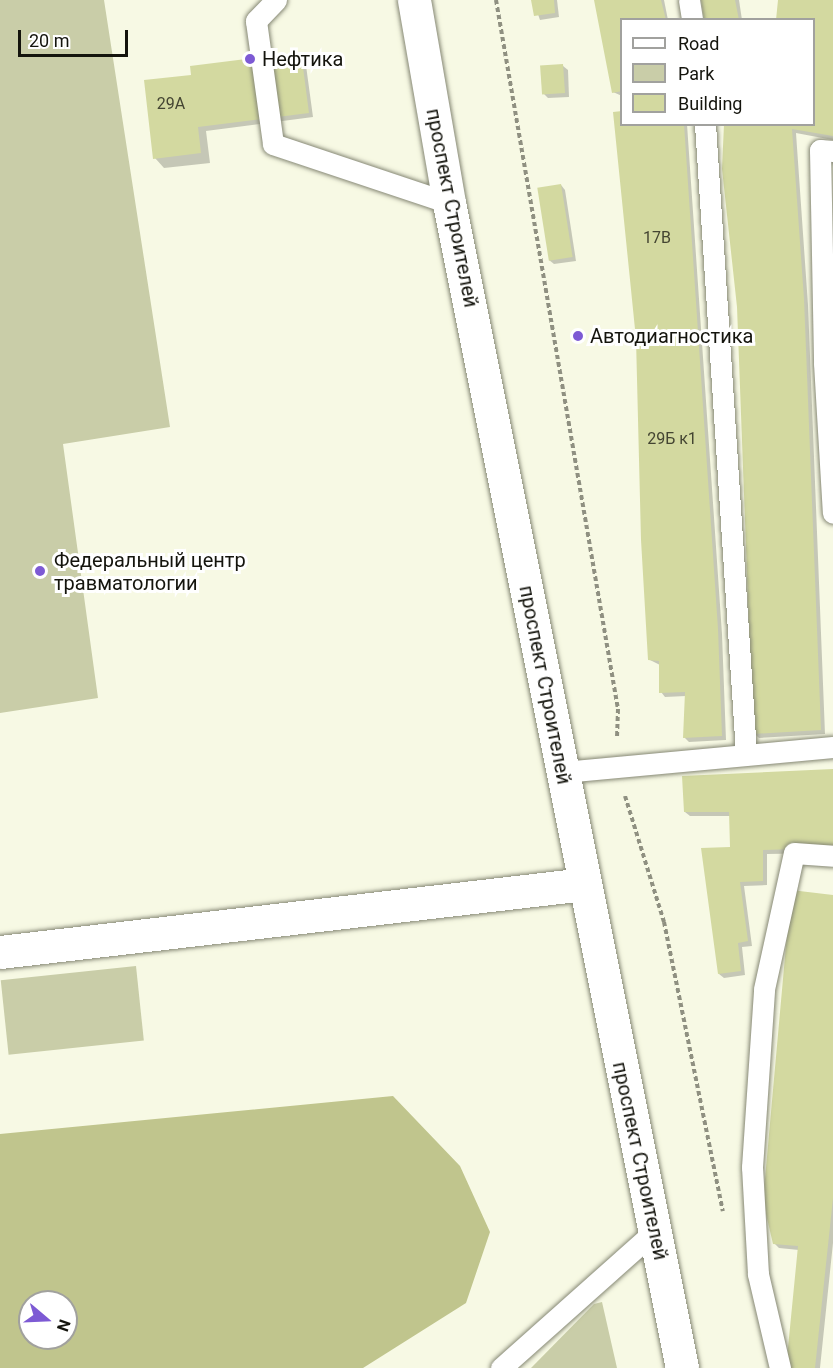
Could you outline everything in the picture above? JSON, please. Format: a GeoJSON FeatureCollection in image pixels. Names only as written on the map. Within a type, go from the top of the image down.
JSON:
{"type":"FeatureCollection","features":[{"type":"Feature","properties":{"kind":"main road","name":"проспект Строителей"},"geometry":{"type":"LineString","coordinates":[[414,0],[449,203],[682,1368]]}},
{"type":"Feature","properties":{"kind":"main road"},"geometry":{"type":"LineString","coordinates":[[0,952],[210,931],[585,884]]}},
{"type":"Feature","properties":{"kind":"lane"},"geometry":{"type":"LineString","coordinates":[[276,0],[256,21],[273,144],[449,203]]}},
{"type":"Feature","properties":{"kind":"lane"},"geometry":{"type":"LineString","coordinates":[[689,0],[693,18]]}},
{"type":"Feature","properties":{"kind":"lane"},"geometry":{"type":"LineString","coordinates":[[705,126],[746,753]]}},
{"type":"Feature","properties":{"kind":"lane"},"geometry":{"type":"LineString","coordinates":[[833,151],[820,150],[824,363],[833,513]]}},
{"type":"Feature","properties":{"kind":"lane"},"geometry":{"type":"LineString","coordinates":[[563,772],[746,753],[833,747]]}},
{"type":"Feature","properties":{"kind":"lane"},"geometry":{"type":"LineString","coordinates":[[780,1368],[758,1274],[752,1167],[764,989],[794,853],[833,856]]}},
{"type":"Feature","properties":{"kind":"lane"},"geometry":{"type":"LineString","coordinates":[[501,1368],[655,1231]]}},
{"type":"Feature","properties":{"kind":"path"},"geometry":{"type":"LineString","coordinates":[[496,0],[618,709],[616,766],[664,922],[723,1216]]}},
{"type":"Feature","properties":{"kind":"green space","name":"Федеральный центр травматологии"},"geometry":{"type":"Polygon","coordinates":[[[0,0],[104,0],[170,427],[63,444],[98,698],[0,713],[0,0]]]}},
{"type":"Feature","properties":{"kind":"green space"},"geometry":{"type":"Polygon","coordinates":[[[136,966],[144,1041],[9,1055],[1,980],[136,966]]]}},
{"type":"Feature","properties":{"kind":"green space"},"geometry":{"type":"Polygon","coordinates":[[[393,1096],[460,1166],[490,1232],[466,1303],[363,1368],[0,1368],[0,1134],[393,1096]]]}},
{"type":"Feature","properties":{"kind":"green space"},"geometry":{"type":"Polygon","coordinates":[[[602,1302],[617,1368],[531,1368],[594,1304],[602,1302]]]}},
{"type":"Feature","properties":{"kind":"building"},"geometry":{"type":"Polygon","coordinates":[[[531,0],[554,0],[555,13],[534,16],[531,0]]]}},
{"type":"Feature","properties":{"kind":"building"},"geometry":{"type":"Polygon","coordinates":[[[594,0],[661,0],[666,18],[620,18],[620,91],[612,93],[594,0]]]}},
{"type":"Feature","properties":{"kind":"building"},"geometry":{"type":"Polygon","coordinates":[[[701,0],[735,0],[739,18],[704,18],[701,0]]]}},
{"type":"Feature","properties":{"kind":"building"},"geometry":{"type":"Polygon","coordinates":[[[778,0],[833,0],[833,136],[792,129],[804,299],[821,730],[753,734],[737,307],[722,169],[724,126],[815,126],[815,18],[776,18],[778,0]]]}},
{"type":"Feature","properties":{"kind":"building"},"geometry":{"type":"Polygon","coordinates":[[[301,52],[309,113],[198,127],[201,153],[153,159],[144,80],[191,75],[190,66],[301,52]]]}},
{"type":"Feature","properties":{"kind":"building"},"geometry":{"type":"Polygon","coordinates":[[[563,64],[565,93],[542,95],[540,66],[563,64]]]}},
{"type":"Feature","properties":{"kind":"building"},"geometry":{"type":"Polygon","coordinates":[[[620,111],[620,126],[684,126],[718,629],[722,736],[683,738],[685,692],[659,693],[659,661],[648,660],[641,540],[636,339],[613,112],[620,111]]]}},
{"type":"Feature","properties":{"kind":"building"},"geometry":{"type":"Polygon","coordinates":[[[561,184],[573,257],[549,261],[537,188],[561,184]]]}},
{"type":"Feature","properties":{"kind":"building"},"geometry":{"type":"Polygon","coordinates":[[[833,769],[833,848],[763,850],[763,881],[740,882],[748,941],[738,943],[741,971],[718,974],[701,848],[730,847],[729,812],[684,812],[682,776],[833,769]]]}},
{"type":"Feature","properties":{"kind":"building"},"geometry":{"type":"Polygon","coordinates":[[[791,890],[833,895],[833,1198],[815,1368],[786,1368],[798,1246],[773,1244],[763,1201],[791,890]]]}},
{"type":"Feature","properties":{"kind":"place","name":"Нефтика"},"geometry":{"type":"Point","coordinates":[250,59]}},
{"type":"Feature","properties":{"kind":"place","name":"Автодиагностика"},"geometry":{"type":"Point","coordinates":[578,336]}},
{"type":"Feature","properties":{"kind":"place","name":"Федеральный центр травматологии"},"geometry":{"type":"Point","coordinates":[40,571]}}]}
